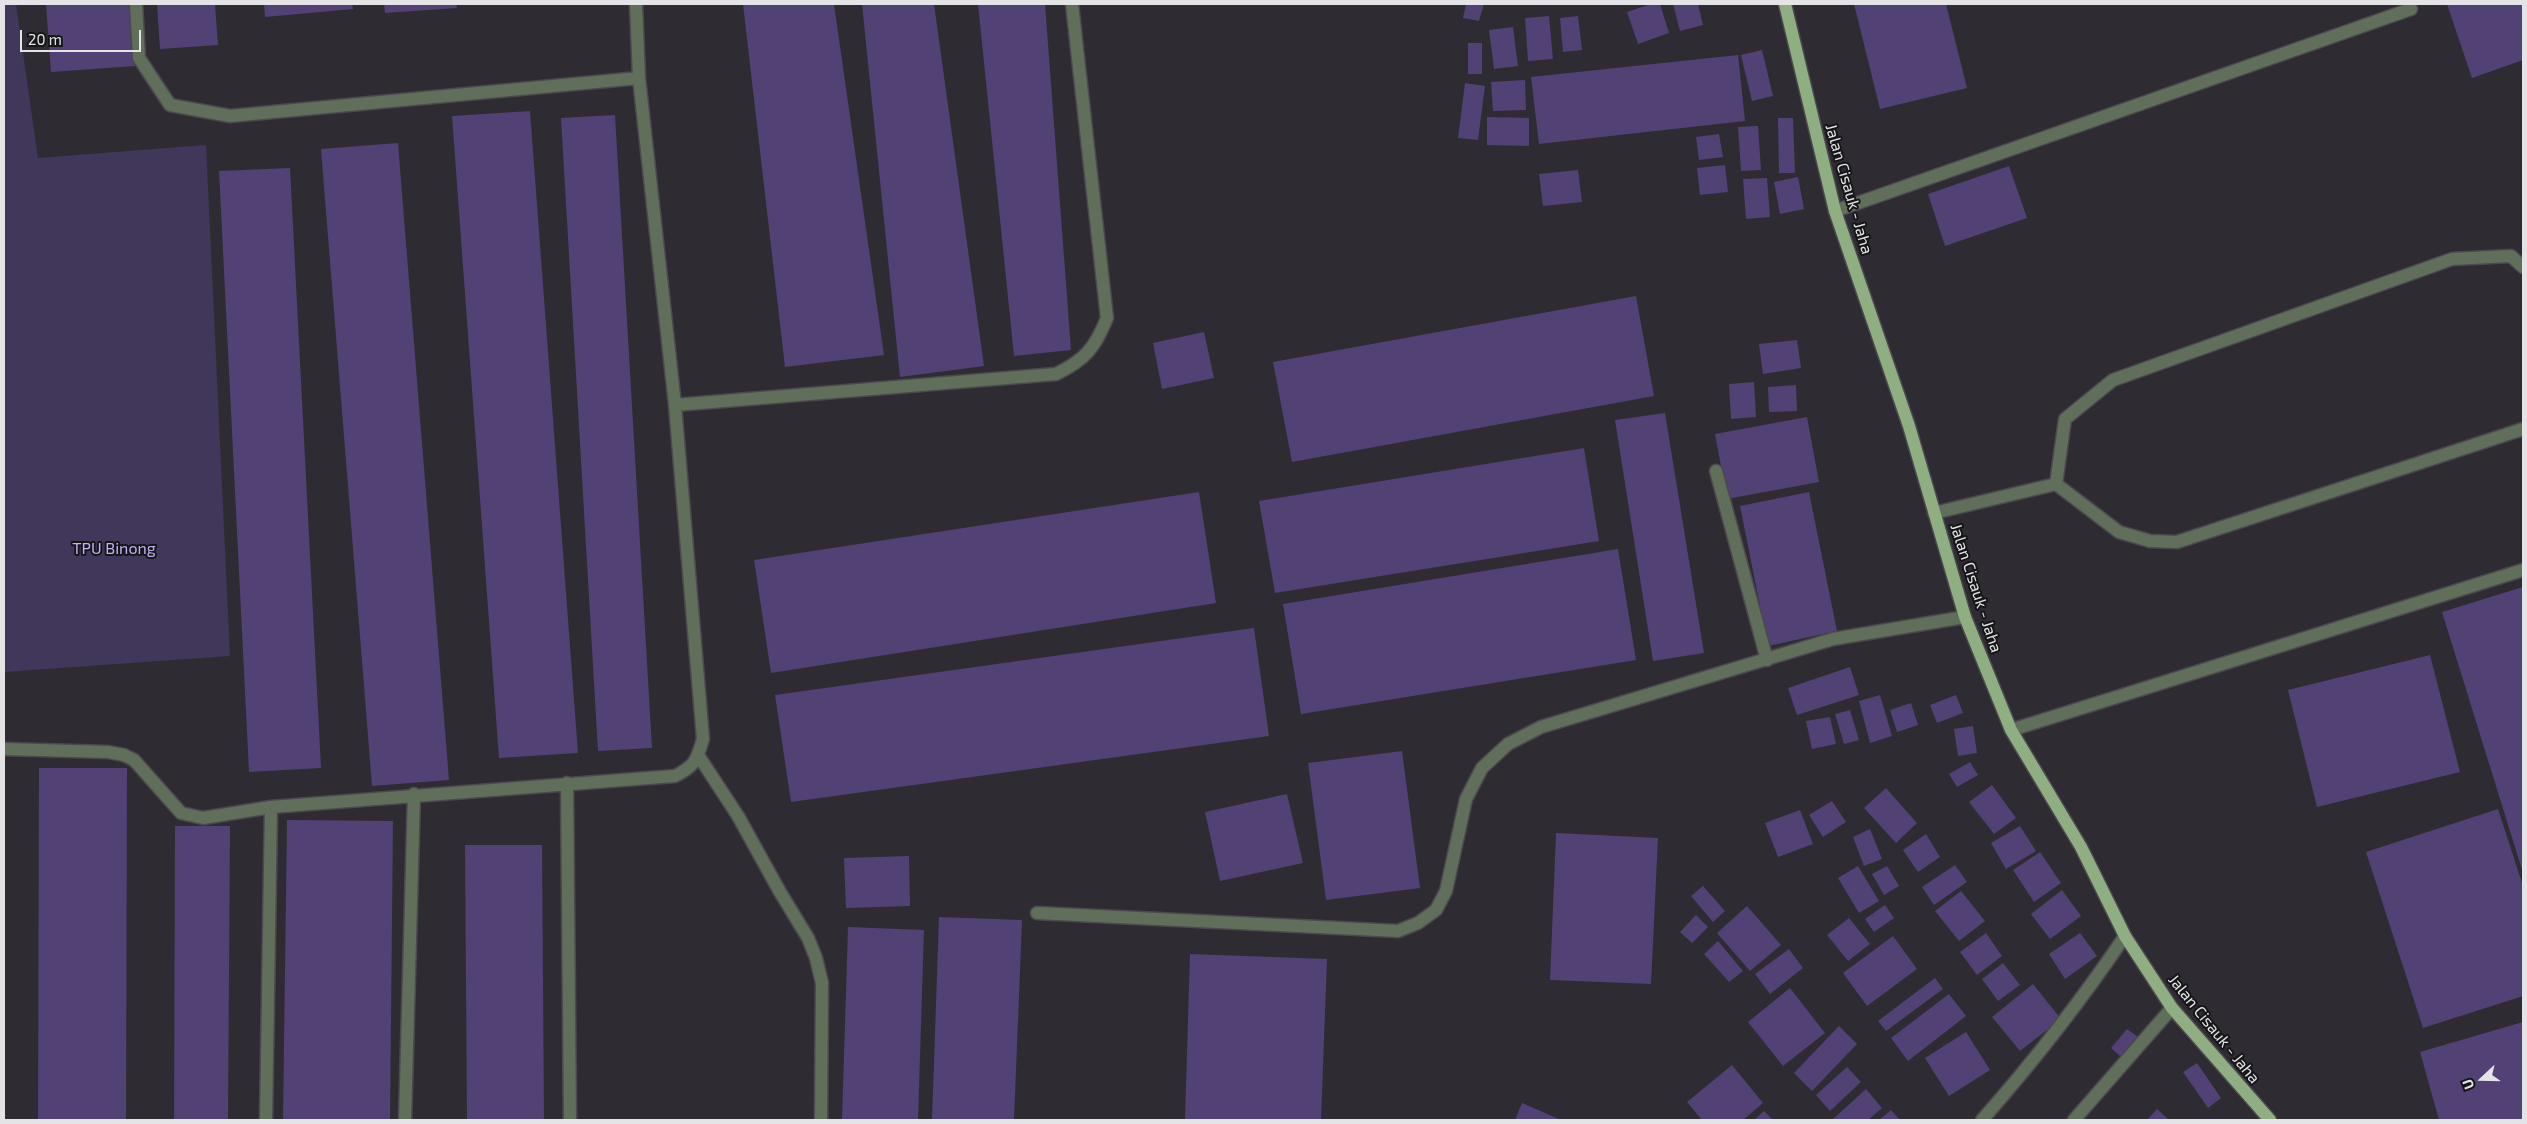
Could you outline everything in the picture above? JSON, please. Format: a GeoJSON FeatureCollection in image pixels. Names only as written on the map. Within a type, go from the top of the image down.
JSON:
{"type":"FeatureCollection","features":[{"type":"Feature","properties":{"kind":"main road","name":"Jalan Cisauk - Jaha"},"geometry":{"type":"LineString","coordinates":[[1785,4],[1835,211],[1909,426],[1965,618],[2011,730],[2081,847],[2124,936],[2172,1008],[2270,1120]]}},
{"type":"Feature","properties":{"kind":"lane"},"geometry":{"type":"LineString","coordinates":[[136,4],[139,58],[170,105],[230,116],[639,78]]}},
{"type":"Feature","properties":{"kind":"lane"},"geometry":{"type":"LineString","coordinates":[[4,749],[108,752],[124,755],[134,760],[181,813],[203,818],[271,807],[414,794],[675,776],[691,768],[703,739],[675,405],[639,78],[636,4]]}},
{"type":"Feature","properties":{"kind":"lane"},"geometry":{"type":"LineString","coordinates":[[675,405],[1056,374],[1078,363],[1100,337],[1106,318],[1072,4]]}},
{"type":"Feature","properties":{"kind":"lane"},"geometry":{"type":"LineString","coordinates":[[1835,211],[2411,9]]}},
{"type":"Feature","properties":{"kind":"lane"},"geometry":{"type":"LineString","coordinates":[[2056,484],[2065,419],[2113,380],[2452,259],[2511,256],[2523,267]]}},
{"type":"Feature","properties":{"kind":"lane"},"geometry":{"type":"LineString","coordinates":[[2056,484],[2119,532],[2150,541],[2177,542],[2523,429]]}},
{"type":"Feature","properties":{"kind":"lane"},"geometry":{"type":"LineString","coordinates":[[1716,471],[1767,660]]}},
{"type":"Feature","properties":{"kind":"lane"},"geometry":{"type":"LineString","coordinates":[[1934,513],[2056,484]]}},
{"type":"Feature","properties":{"kind":"lane"},"geometry":{"type":"LineString","coordinates":[[2011,730],[2523,570]]}},
{"type":"Feature","properties":{"kind":"lane"},"geometry":{"type":"LineString","coordinates":[[1037,913],[1398,930],[1418,923],[1436,910],[1446,891],[1466,799],[1482,768],[1508,744],[1541,726],[1833,639],[1965,618]]}},
{"type":"Feature","properties":{"kind":"lane"},"geometry":{"type":"LineString","coordinates":[[698,755],[738,816],[808,938],[816,958],[822,983],[821,1120]]}},
{"type":"Feature","properties":{"kind":"lane"},"geometry":{"type":"LineString","coordinates":[[567,783],[570,1120]]}},
{"type":"Feature","properties":{"kind":"lane"},"geometry":{"type":"LineString","coordinates":[[405,1120],[414,794]]}},
{"type":"Feature","properties":{"kind":"lane"},"geometry":{"type":"LineString","coordinates":[[266,1120],[271,807]]}},
{"type":"Feature","properties":{"kind":"lane"},"geometry":{"type":"LineString","coordinates":[[1982,1120],[2039,1055],[2093,984],[2124,936]]}},
{"type":"Feature","properties":{"kind":"lane"},"geometry":{"type":"LineString","coordinates":[[2074,1120],[2172,1008]]}},
{"type":"Feature","properties":{"kind":"green space","name":"TPU Binong"},"geometry":{"type":"Polygon","coordinates":[[[4,4],[16,4],[38,158],[206,145],[230,656],[4,672],[4,4]]]}},
{"type":"Feature","properties":{"kind":"building"},"geometry":{"type":"Polygon","coordinates":[[[46,4],[131,4],[135,66],[51,72],[46,4]]]}},
{"type":"Feature","properties":{"kind":"building"},"geometry":{"type":"Polygon","coordinates":[[[157,4],[215,4],[218,45],[160,49],[157,4]]]}},
{"type":"Feature","properties":{"kind":"building"},"geometry":{"type":"Polygon","coordinates":[[[264,4],[352,4],[353,9],[265,17],[264,4]]]}},
{"type":"Feature","properties":{"kind":"building"},"geometry":{"type":"Polygon","coordinates":[[[384,4],[456,4],[457,8],[385,13],[384,4]]]}},
{"type":"Feature","properties":{"kind":"building"},"geometry":{"type":"Polygon","coordinates":[[[743,4],[834,4],[884,355],[785,367],[743,4]]]}},
{"type":"Feature","properties":{"kind":"building"},"geometry":{"type":"Polygon","coordinates":[[[862,4],[934,4],[984,366],[900,377],[862,4]]]}},
{"type":"Feature","properties":{"kind":"building"},"geometry":{"type":"Polygon","coordinates":[[[978,4],[1045,4],[1071,350],[1014,356],[978,4]]]}},
{"type":"Feature","properties":{"kind":"building"},"geometry":{"type":"Polygon","coordinates":[[[1466,4],[1484,4],[1479,21],[1463,18],[1466,4]]]}},
{"type":"Feature","properties":{"kind":"building"},"geometry":{"type":"Polygon","coordinates":[[[1651,4],[1660,4],[1669,33],[1638,44],[1627,12],[1651,4]]]}},
{"type":"Feature","properties":{"kind":"building"},"geometry":{"type":"Polygon","coordinates":[[[1673,4],[1698,4],[1703,25],[1680,31],[1673,4]]]}},
{"type":"Feature","properties":{"kind":"building"},"geometry":{"type":"Polygon","coordinates":[[[1854,4],[1946,4],[1967,88],[1880,109],[1854,4]]]}},
{"type":"Feature","properties":{"kind":"building"},"geometry":{"type":"Polygon","coordinates":[[[2447,4],[2523,4],[2523,60],[2472,78],[2447,4]]]}},
{"type":"Feature","properties":{"kind":"building"},"geometry":{"type":"Polygon","coordinates":[[[1549,16],[1553,59],[1528,61],[1525,18],[1549,16]]]}},
{"type":"Feature","properties":{"kind":"building"},"geometry":{"type":"Polygon","coordinates":[[[1578,16],[1582,50],[1563,52],[1560,18],[1578,16]]]}},
{"type":"Feature","properties":{"kind":"building"},"geometry":{"type":"Polygon","coordinates":[[[1513,27],[1518,66],[1494,69],[1489,30],[1513,27]]]}},
{"type":"Feature","properties":{"kind":"building"},"geometry":{"type":"Polygon","coordinates":[[[1468,43],[1482,43],[1482,74],[1468,74],[1468,43]]]}},
{"type":"Feature","properties":{"kind":"building"},"geometry":{"type":"Polygon","coordinates":[[[1762,50],[1773,96],[1752,101],[1741,55],[1762,50]]]}},
{"type":"Feature","properties":{"kind":"building"},"geometry":{"type":"Polygon","coordinates":[[[1738,55],[1745,121],[1539,144],[1531,77],[1738,55]]]}},
{"type":"Feature","properties":{"kind":"building"},"geometry":{"type":"Polygon","coordinates":[[[1525,80],[1526,110],[1493,111],[1491,82],[1525,80]]]}},
{"type":"Feature","properties":{"kind":"building"},"geometry":{"type":"Polygon","coordinates":[[[1465,83],[1485,86],[1478,140],[1458,138],[1465,83]]]}},
{"type":"Feature","properties":{"kind":"building"},"geometry":{"type":"Polygon","coordinates":[[[530,111],[578,753],[499,758],[452,116],[530,111]]]}},
{"type":"Feature","properties":{"kind":"building"},"geometry":{"type":"Polygon","coordinates":[[[615,115],[652,748],[598,751],[561,118],[615,115]]]}},
{"type":"Feature","properties":{"kind":"building"},"geometry":{"type":"Polygon","coordinates":[[[1487,117],[1529,118],[1529,146],[1487,145],[1487,117]]]}},
{"type":"Feature","properties":{"kind":"building"},"geometry":{"type":"Polygon","coordinates":[[[1778,118],[1793,118],[1795,173],[1779,173],[1778,118]]]}},
{"type":"Feature","properties":{"kind":"building"},"geometry":{"type":"Polygon","coordinates":[[[1758,126],[1761,170],[1741,171],[1738,127],[1758,126]]]}},
{"type":"Feature","properties":{"kind":"building"},"geometry":{"type":"Polygon","coordinates":[[[1719,134],[1723,157],[1699,160],[1696,137],[1719,134]]]}},
{"type":"Feature","properties":{"kind":"building"},"geometry":{"type":"Polygon","coordinates":[[[398,143],[449,780],[372,786],[321,149],[398,143]]]}},
{"type":"Feature","properties":{"kind":"building"},"geometry":{"type":"Polygon","coordinates":[[[1725,165],[1728,192],[1700,195],[1697,168],[1725,165]]]}},
{"type":"Feature","properties":{"kind":"building"},"geometry":{"type":"Polygon","coordinates":[[[2009,166],[2027,218],[1945,246],[1928,194],[2009,166]]]}},
{"type":"Feature","properties":{"kind":"building"},"geometry":{"type":"Polygon","coordinates":[[[290,168],[321,768],[249,772],[219,171],[290,168]]]}},
{"type":"Feature","properties":{"kind":"building"},"geometry":{"type":"Polygon","coordinates":[[[1578,170],[1582,202],[1543,206],[1539,174],[1578,170]]]}},
{"type":"Feature","properties":{"kind":"building"},"geometry":{"type":"Polygon","coordinates":[[[1798,177],[1804,209],[1780,214],[1774,182],[1798,177]]]}},
{"type":"Feature","properties":{"kind":"building"},"geometry":{"type":"Polygon","coordinates":[[[1767,178],[1770,217],[1746,219],[1743,179],[1767,178]]]}},
{"type":"Feature","properties":{"kind":"building"},"geometry":{"type":"Polygon","coordinates":[[[1636,296],[1654,396],[1292,462],[1273,362],[1636,296]]]}},
{"type":"Feature","properties":{"kind":"building"},"geometry":{"type":"Polygon","coordinates":[[[1204,332],[1214,378],[1162,389],[1153,343],[1204,332]]]}},
{"type":"Feature","properties":{"kind":"building"},"geometry":{"type":"Polygon","coordinates":[[[1797,340],[1801,368],[1763,374],[1759,344],[1797,340]]]}},
{"type":"Feature","properties":{"kind":"building"},"geometry":{"type":"Polygon","coordinates":[[[1754,382],[1756,417],[1731,419],[1729,384],[1754,382]]]}},
{"type":"Feature","properties":{"kind":"building"},"geometry":{"type":"Polygon","coordinates":[[[1796,385],[1797,411],[1769,412],[1768,387],[1796,385]]]}},
{"type":"Feature","properties":{"kind":"building"},"geometry":{"type":"Polygon","coordinates":[[[1665,413],[1704,653],[1653,661],[1615,420],[1665,413]]]}},
{"type":"Feature","properties":{"kind":"building"},"geometry":{"type":"Polygon","coordinates":[[[1807,417],[1819,482],[1727,499],[1715,434],[1807,417]]]}},
{"type":"Feature","properties":{"kind":"building"},"geometry":{"type":"Polygon","coordinates":[[[1584,448],[1599,541],[1275,593],[1259,501],[1584,448]]]}},
{"type":"Feature","properties":{"kind":"building"},"geometry":{"type":"Polygon","coordinates":[[[1199,492],[1216,603],[771,673],[754,560],[1199,492]]]}},
{"type":"Feature","properties":{"kind":"building"},"geometry":{"type":"Polygon","coordinates":[[[1809,492],[1837,631],[1768,646],[1740,506],[1809,492]]]}},
{"type":"Feature","properties":{"kind":"building"},"geometry":{"type":"Polygon","coordinates":[[[1618,549],[1636,660],[1301,714],[1283,604],[1618,549]]]}},
{"type":"Feature","properties":{"kind":"building"},"geometry":{"type":"Polygon","coordinates":[[[2523,587],[2523,873],[2442,612],[2523,587]]]}},
{"type":"Feature","properties":{"kind":"building"},"geometry":{"type":"Polygon","coordinates":[[[1254,628],[1269,736],[791,802],[775,695],[1254,628]]]}},
{"type":"Feature","properties":{"kind":"building"},"geometry":{"type":"Polygon","coordinates":[[[2430,655],[2460,772],[2317,807],[2288,690],[2430,655]]]}},
{"type":"Feature","properties":{"kind":"building"},"geometry":{"type":"Polygon","coordinates":[[[1850,667],[1859,695],[1797,715],[1788,688],[1850,667]]]}},
{"type":"Feature","properties":{"kind":"building"},"geometry":{"type":"Polygon","coordinates":[[[1880,695],[1892,736],[1870,743],[1859,701],[1880,695]]]}},
{"type":"Feature","properties":{"kind":"building"},"geometry":{"type":"Polygon","coordinates":[[[1956,695],[1963,713],[1937,723],[1930,705],[1956,695]]]}},
{"type":"Feature","properties":{"kind":"building"},"geometry":{"type":"Polygon","coordinates":[[[1911,703],[1918,725],[1897,732],[1890,710],[1911,703]]]}},
{"type":"Feature","properties":{"kind":"building"},"geometry":{"type":"Polygon","coordinates":[[[1850,710],[1859,740],[1844,744],[1835,714],[1850,710]]]}},
{"type":"Feature","properties":{"kind":"building"},"geometry":{"type":"Polygon","coordinates":[[[1830,717],[1836,744],[1812,749],[1806,721],[1830,717]]]}},
{"type":"Feature","properties":{"kind":"building"},"geometry":{"type":"Polygon","coordinates":[[[1973,726],[1977,753],[1958,756],[1954,729],[1973,726]]]}},
{"type":"Feature","properties":{"kind":"building"},"geometry":{"type":"Polygon","coordinates":[[[1402,751],[1420,888],[1326,900],[1308,763],[1402,751]]]}},
{"type":"Feature","properties":{"kind":"building"},"geometry":{"type":"Polygon","coordinates":[[[1970,762],[1978,775],[1957,787],[1949,774],[1970,762]]]}},
{"type":"Feature","properties":{"kind":"building"},"geometry":{"type":"Polygon","coordinates":[[[39,768],[127,768],[126,1120],[38,1120],[39,768]]]}},
{"type":"Feature","properties":{"kind":"building"},"geometry":{"type":"Polygon","coordinates":[[[1992,785],[2016,818],[1994,834],[1969,802],[1992,785]]]}},
{"type":"Feature","properties":{"kind":"building"},"geometry":{"type":"Polygon","coordinates":[[[1886,788],[1917,823],[1896,843],[1864,808],[1886,788]]]}},
{"type":"Feature","properties":{"kind":"building"},"geometry":{"type":"Polygon","coordinates":[[[1287,794],[1303,863],[1220,881],[1205,812],[1287,794]]]}},
{"type":"Feature","properties":{"kind":"building"},"geometry":{"type":"Polygon","coordinates":[[[1832,801],[1846,822],[1823,837],[1809,815],[1832,801]]]}},
{"type":"Feature","properties":{"kind":"building"},"geometry":{"type":"Polygon","coordinates":[[[2498,809],[2523,886],[2523,996],[2423,1028],[2366,852],[2498,809]]]}},
{"type":"Feature","properties":{"kind":"building"},"geometry":{"type":"Polygon","coordinates":[[[1800,810],[1813,844],[1778,857],[1765,823],[1800,810]]]}},
{"type":"Feature","properties":{"kind":"building"},"geometry":{"type":"Polygon","coordinates":[[[287,820],[393,821],[390,1120],[283,1120],[287,820]]]}},
{"type":"Feature","properties":{"kind":"building"},"geometry":{"type":"Polygon","coordinates":[[[175,826],[230,826],[228,1120],[174,1120],[175,826]]]}},
{"type":"Feature","properties":{"kind":"building"},"geometry":{"type":"Polygon","coordinates":[[[2020,826],[2036,851],[2006,869],[1991,843],[2020,826]]]}},
{"type":"Feature","properties":{"kind":"building"},"geometry":{"type":"Polygon","coordinates":[[[1870,829],[1882,859],[1864,866],[1853,837],[1870,829]]]}},
{"type":"Feature","properties":{"kind":"building"},"geometry":{"type":"Polygon","coordinates":[[[1556,833],[1658,838],[1651,984],[1550,980],[1556,833]]]}},
{"type":"Feature","properties":{"kind":"building"},"geometry":{"type":"Polygon","coordinates":[[[1926,834],[1940,857],[1918,872],[1903,850],[1926,834]]]}},
{"type":"Feature","properties":{"kind":"building"},"geometry":{"type":"Polygon","coordinates":[[[465,845],[542,845],[544,1120],[467,1120],[465,845]]]}},
{"type":"Feature","properties":{"kind":"building"},"geometry":{"type":"Polygon","coordinates":[[[2040,852],[2061,883],[2034,902],[2013,870],[2040,852]]]}},
{"type":"Feature","properties":{"kind":"building"},"geometry":{"type":"Polygon","coordinates":[[[909,856],[910,906],[846,908],[844,858],[909,856]]]}},
{"type":"Feature","properties":{"kind":"building"},"geometry":{"type":"Polygon","coordinates":[[[1955,865],[1967,882],[1934,905],[1922,887],[1955,865]]]}},
{"type":"Feature","properties":{"kind":"building"},"geometry":{"type":"Polygon","coordinates":[[[1858,866],[1879,901],[1859,913],[1838,878],[1858,866]]]}},
{"type":"Feature","properties":{"kind":"building"},"geometry":{"type":"Polygon","coordinates":[[[1887,866],[1899,886],[1884,895],[1872,874],[1887,866]]]}},
{"type":"Feature","properties":{"kind":"building"},"geometry":{"type":"Polygon","coordinates":[[[1703,886],[1725,911],[1713,922],[1691,896],[1703,886]]]}},
{"type":"Feature","properties":{"kind":"building"},"geometry":{"type":"Polygon","coordinates":[[[2062,890],[2081,916],[2050,939],[2031,914],[2062,890]]]}},
{"type":"Feature","properties":{"kind":"building"},"geometry":{"type":"Polygon","coordinates":[[[1961,891],[1985,921],[1959,941],[1935,911],[1961,891]]]}},
{"type":"Feature","properties":{"kind":"building"},"geometry":{"type":"Polygon","coordinates":[[[1885,905],[1894,918],[1874,932],[1865,919],[1885,905]]]}},
{"type":"Feature","properties":{"kind":"building"},"geometry":{"type":"Polygon","coordinates":[[[1747,906],[1781,945],[1750,971],[1717,933],[1747,906]]]}},
{"type":"Feature","properties":{"kind":"building"},"geometry":{"type":"Polygon","coordinates":[[[1696,915],[1708,927],[1692,943],[1680,932],[1696,915]]]}},
{"type":"Feature","properties":{"kind":"building"},"geometry":{"type":"Polygon","coordinates":[[[939,917],[1022,920],[1014,1120],[932,1120],[939,917]]]}},
{"type":"Feature","properties":{"kind":"building"},"geometry":{"type":"Polygon","coordinates":[[[1849,918],[1870,944],[1848,961],[1827,935],[1849,918]]]}},
{"type":"Feature","properties":{"kind":"building"},"geometry":{"type":"Polygon","coordinates":[[[848,927],[924,930],[918,1120],[842,1120],[848,927]]]}},
{"type":"Feature","properties":{"kind":"building"},"geometry":{"type":"Polygon","coordinates":[[[1986,933],[2002,956],[1977,975],[1960,952],[1986,933]]]}},
{"type":"Feature","properties":{"kind":"building"},"geometry":{"type":"Polygon","coordinates":[[[2080,933],[2097,956],[2065,979],[2049,954],[2080,933]]]}},
{"type":"Feature","properties":{"kind":"building"},"geometry":{"type":"Polygon","coordinates":[[[1893,936],[1917,969],[1867,1006],[1843,973],[1893,936]]]}},
{"type":"Feature","properties":{"kind":"building"},"geometry":{"type":"Polygon","coordinates":[[[1718,941],[1743,971],[1729,982],[1704,954],[1718,941]]]}},
{"type":"Feature","properties":{"kind":"building"},"geometry":{"type":"Polygon","coordinates":[[[1789,949],[1803,968],[1770,994],[1755,974],[1789,949]]]}},
{"type":"Feature","properties":{"kind":"building"},"geometry":{"type":"Polygon","coordinates":[[[1190,954],[1327,959],[1321,1120],[1185,1120],[1190,954]]]}},
{"type":"Feature","properties":{"kind":"building"},"geometry":{"type":"Polygon","coordinates":[[[2003,963],[2020,985],[1998,1001],[1982,979],[2003,963]]]}},
{"type":"Feature","properties":{"kind":"building"},"geometry":{"type":"Polygon","coordinates":[[[1935,978],[1943,989],[1886,1031],[1878,1021],[1935,978]]]}},
{"type":"Feature","properties":{"kind":"building"},"geometry":{"type":"Polygon","coordinates":[[[2033,984],[2061,1019],[2020,1051],[1992,1017],[2033,984]]]}},
{"type":"Feature","properties":{"kind":"building"},"geometry":{"type":"Polygon","coordinates":[[[1790,988],[1825,1033],[1783,1066],[1748,1022],[1790,988]]]}},
{"type":"Feature","properties":{"kind":"building"},"geometry":{"type":"Polygon","coordinates":[[[1949,994],[1966,1016],[1908,1061],[1891,1038],[1949,994]]]}},
{"type":"Feature","properties":{"kind":"building"},"geometry":{"type":"Polygon","coordinates":[[[2523,1022],[2523,1120],[2439,1120],[2420,1052],[2523,1022]]]}},
{"type":"Feature","properties":{"kind":"building"},"geometry":{"type":"Polygon","coordinates":[[[1839,1026],[1857,1044],[1812,1091],[1794,1073],[1839,1026]]]}},
{"type":"Feature","properties":{"kind":"building"},"geometry":{"type":"Polygon","coordinates":[[[2127,1029],[2138,1037],[2121,1057],[2111,1048],[2127,1029]]]}},
{"type":"Feature","properties":{"kind":"building"},"geometry":{"type":"Polygon","coordinates":[[[1966,1032],[1990,1070],[1949,1096],[1925,1058],[1966,1032]]]}},
{"type":"Feature","properties":{"kind":"building"},"geometry":{"type":"Polygon","coordinates":[[[2197,1063],[2221,1098],[2208,1108],[2183,1072],[2197,1063]]]}},
{"type":"Feature","properties":{"kind":"building"},"geometry":{"type":"Polygon","coordinates":[[[1732,1065],[1763,1103],[1743,1120],[1702,1120],[1687,1102],[1732,1065]]]}},
{"type":"Feature","properties":{"kind":"building"},"geometry":{"type":"Polygon","coordinates":[[[1847,1067],[1861,1082],[1830,1111],[1816,1095],[1847,1067]]]}},
{"type":"Feature","properties":{"kind":"building"},"geometry":{"type":"Polygon","coordinates":[[[1866,1089],[1882,1108],[1868,1120],[1832,1120],[1866,1089]]]}},
{"type":"Feature","properties":{"kind":"building"},"geometry":{"type":"Polygon","coordinates":[[[1522,1103],[1561,1120],[1515,1120],[1522,1103]]]}},
{"type":"Feature","properties":{"kind":"building"},"geometry":{"type":"Polygon","coordinates":[[[2157,1109],[2169,1120],[2147,1120],[2157,1109]]]}},
{"type":"Feature","properties":{"kind":"building"},"geometry":{"type":"Polygon","coordinates":[[[1891,1110],[1900,1120],[1879,1120],[1891,1110]]]}},
{"type":"Feature","properties":{"kind":"building"},"geometry":{"type":"Polygon","coordinates":[[[1764,1111],[1773,1120],[1754,1120],[1764,1111]]]}}]}
